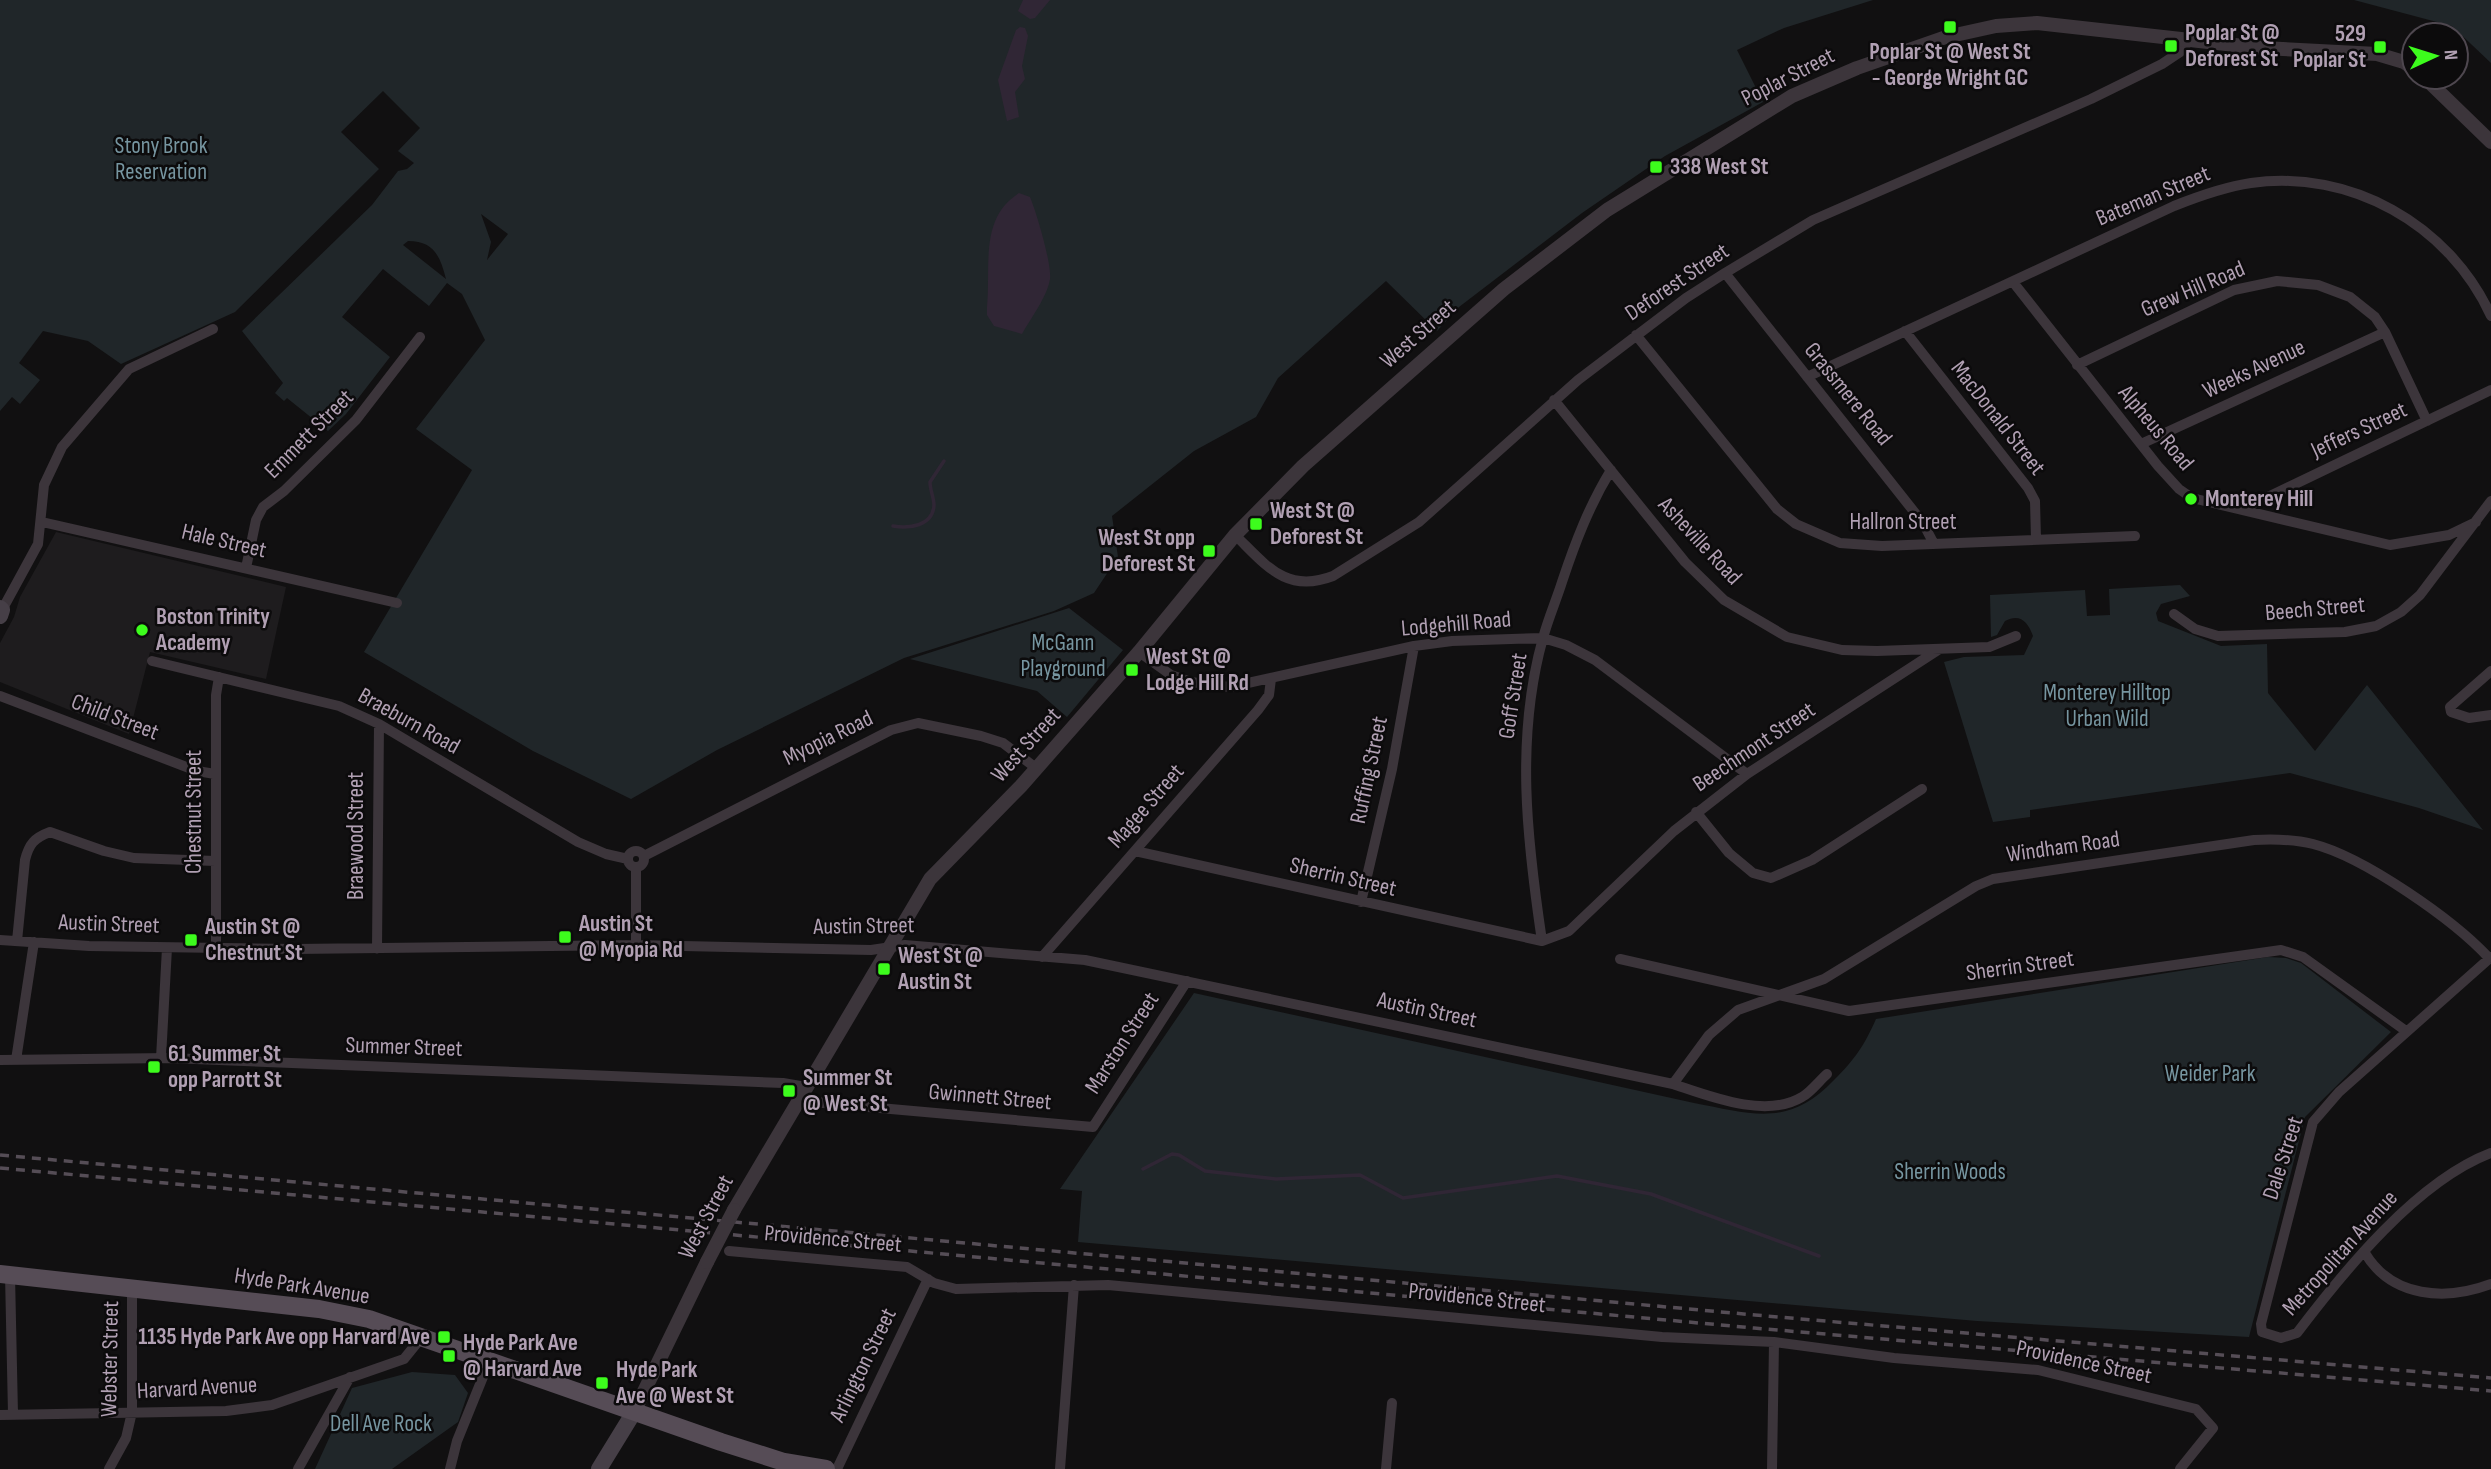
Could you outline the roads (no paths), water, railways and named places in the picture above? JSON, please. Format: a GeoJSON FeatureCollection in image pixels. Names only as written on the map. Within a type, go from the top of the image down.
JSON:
{"type":"FeatureCollection","features":[{"type":"Feature","properties":{"kind":"main road","name":"Hyde Park Avenue"},"geometry":{"type":"LineString","coordinates":[[5,1274],[319,1308],[369,1319],[784,1462],[826,1469]]}},
{"type":"Feature","properties":{"kind":"main road","name":"West Street"},"geometry":{"type":"LineString","coordinates":[[599,1469],[634,1412]]}},
{"type":"Feature","properties":{"kind":"street","name":"Poplar Street"},"geometry":{"type":"LineString","coordinates":[[1719,138],[1792,96],[1857,68],[1947,37],[1996,26],[2037,23],[2262,48],[2377,54],[2400,61]]}},
{"type":"Feature","properties":{"kind":"street","name":"Deforest Street"},"geometry":{"type":"LineString","coordinates":[[1235,535],[1281,578],[1309,582],[1333,576],[1419,522],[1554,400],[1636,335],[1725,273],[1813,220],[2091,99],[2162,64],[2180,52],[2191,39]]}},
{"type":"Feature","properties":{"kind":"street"},"geometry":{"type":"LineString","coordinates":[[2438,91],[2491,142]]}},
{"type":"Feature","properties":{"kind":"street","name":"West Street"},"geometry":{"type":"LineString","coordinates":[[634,1412],[734,1210],[930,879],[1037,768],[1139,652],[1235,535],[1313,457],[1504,289],[1607,210],[1719,138]]}},
{"type":"Feature","properties":{"kind":"street","name":"Bateman Street"},"geometry":{"type":"LineString","coordinates":[[1807,377],[2174,206],[2217,190],[2252,183],[2287,182],[2330,187],[2374,199],[2411,219],[2435,239],[2467,277],[2491,316]]}},
{"type":"Feature","properties":{"kind":"street","name":"Grassmere Road"},"geometry":{"type":"LineString","coordinates":[[1725,273],[1923,523],[1934,544]]}},
{"type":"Feature","properties":{"kind":"street","name":"Grew Hill Road"},"geometry":{"type":"LineString","coordinates":[[2077,365],[2234,290],[2277,281],[2318,285],[2350,297],[2375,317],[2385,332],[2427,421]]}},
{"type":"Feature","properties":{"kind":"street","name":"Alpheus Road"},"geometry":{"type":"LineString","coordinates":[[2013,282],[2141,444],[2179,489],[2192,498],[2245,508],[2368,542],[2390,545],[2449,535],[2476,522]]}},
{"type":"Feature","properties":{"kind":"street"},"geometry":{"type":"LineString","coordinates":[[1,611],[38,544],[43,494],[53,462],[77,427],[116,382],[135,366],[213,329]]}},
{"type":"Feature","properties":{"kind":"street","name":"MacDonald Street"},"geometry":{"type":"LineString","coordinates":[[1905,331],[2028,488],[2035,501],[2036,539]]}},
{"type":"Feature","properties":{"kind":"street","name":"Weeks Avenue"},"geometry":{"type":"LineString","coordinates":[[2141,444],[2385,332]]}},
{"type":"Feature","properties":{"kind":"street","name":"Hallron Street"},"geometry":{"type":"LineString","coordinates":[[1636,335],[1777,509],[1796,524],[1840,543],[1882,546],[2135,536]]}},
{"type":"Feature","properties":{"kind":"street","name":"Emmett Street"},"geometry":{"type":"LineString","coordinates":[[246,568],[256,520],[263,507],[284,491],[356,420],[420,337]]}},
{"type":"Feature","properties":{"kind":"street","name":"Jeffers Street"},"geometry":{"type":"LineString","coordinates":[[2245,508],[2491,390]]}},
{"type":"Feature","properties":{"kind":"street","name":"Asheville Road"},"geometry":{"type":"LineString","coordinates":[[1554,400],[1685,562],[1724,600],[1749,617],[1787,637],[1823,647],[1858,651],[1940,650]]}},
{"type":"Feature","properties":{"kind":"street","name":"Goff Street"},"geometry":{"type":"LineString","coordinates":[[1542,941],[1529,848],[1525,756],[1543,638],[1591,503],[1611,470]]}},
{"type":"Feature","properties":{"kind":"street","name":"Beech Street"},"geometry":{"type":"LineString","coordinates":[[2174,614],[2195,629],[2222,636],[2345,632],[2376,626],[2401,612],[2420,595],[2491,501]]}},
{"type":"Feature","properties":{"kind":"street","name":"Hale Street"},"geometry":{"type":"LineString","coordinates":[[42,522],[397,603]]}},
{"type":"Feature","properties":{"kind":"street","name":"Beechmont Street"},"geometry":{"type":"LineString","coordinates":[[1542,941],[1569,931],[1696,812],[1747,774],[1940,650],[1994,646],[2016,636]]}},
{"type":"Feature","properties":{"kind":"street","name":"Lodgehill Road"},"geometry":{"type":"LineString","coordinates":[[1139,652],[1171,675],[1191,682],[1230,687],[1414,646],[1452,641],[1543,638],[1566,645],[1595,660],[1747,774]]}},
{"type":"Feature","properties":{"kind":"street","name":"Ruffing Street"},"geometry":{"type":"LineString","coordinates":[[1362,902],[1392,769],[1414,646]]}},
{"type":"Feature","properties":{"kind":"street","name":"Braeburn Road"},"geometry":{"type":"LineString","coordinates":[[152,661],[339,706],[379,724],[578,842],[632,863]]}},
{"type":"Feature","properties":{"kind":"street"},"geometry":{"type":"LineString","coordinates":[[2491,671],[2450,707],[2451,712],[2461,718],[2491,715]]}},
{"type":"Feature","properties":{"kind":"street","name":"Chestnut Street"},"geometry":{"type":"LineString","coordinates":[[216,948],[215,774],[219,677]]}},
{"type":"Feature","properties":{"kind":"street","name":"Magee Street"},"geometry":{"type":"LineString","coordinates":[[1042,957],[1258,710],[1269,695],[1271,679]]}},
{"type":"Feature","properties":{"kind":"street","name":"Child Street"},"geometry":{"type":"LineString","coordinates":[[0,696],[197,771],[215,774]]}},
{"type":"Feature","properties":{"kind":"street","name":"Myopia Road"},"geometry":{"type":"LineString","coordinates":[[632,863],[633,852],[643,856],[891,730],[918,723],[1003,743],[1037,768]]}},
{"type":"Feature","properties":{"kind":"street","name":"Braewood Street"},"geometry":{"type":"LineString","coordinates":[[377,948],[379,724]]}},
{"type":"Feature","properties":{"kind":"street"},"geometry":{"type":"LineString","coordinates":[[1696,812],[1729,853],[1753,873],[1771,878],[1812,860],[1922,789]]}},
{"type":"Feature","properties":{"kind":"street"},"geometry":{"type":"LineString","coordinates":[[17,941],[25,860],[28,848],[38,836],[50,832],[104,852],[134,858],[215,860]]}},
{"type":"Feature","properties":{"kind":"street","name":"Windham Road"},"geometry":{"type":"LineString","coordinates":[[1673,1084],[1695,1052],[1729,1017],[1748,1006],[1836,973],[1976,886],[1993,879],[2254,840],[2287,839],[2312,844],[2356,862],[2459,931],[2490,957]]}},
{"type":"Feature","properties":{"kind":"street","name":"Sherrin Street"},"geometry":{"type":"LineString","coordinates":[[1135,851],[1542,941]]}},
{"type":"Feature","properties":{"kind":"street"},"geometry":{"type":"LineString","coordinates":[[632,863],[636,945]]}},
{"type":"Feature","properties":{"kind":"street","name":"Austin Street"},"geometry":{"type":"LineString","coordinates":[[0,940],[167,948],[913,946],[1108,963],[1673,1084],[1741,1103],[1778,1106],[1803,1097],[1827,1074]]}},
{"type":"Feature","properties":{"kind":"street"},"geometry":{"type":"LineString","coordinates":[[16,1060],[34,942]]}},
{"type":"Feature","properties":{"kind":"street"},"geometry":{"type":"LineString","coordinates":[[161,1058],[167,948]]}},
{"type":"Feature","properties":{"kind":"street","name":"Sherrin Street"},"geometry":{"type":"LineString","coordinates":[[1620,959],[1777,996],[1856,1011],[2281,950],[2304,957],[2406,1031]]}},
{"type":"Feature","properties":{"kind":"street","name":"Dale Street"},"geometry":{"type":"LineString","coordinates":[[2291,1337],[2270,1336],[2262,1332],[2261,1324],[2309,1130],[2323,1107],[2490,957]]}},
{"type":"Feature","properties":{"kind":"street","name":"Marston Street"},"geometry":{"type":"LineString","coordinates":[[1093,1127],[1187,981]]}},
{"type":"Feature","properties":{"kind":"street","name":"Summer Street"},"geometry":{"type":"LineString","coordinates":[[0,1060],[161,1058],[616,1075],[783,1083],[803,1093]]}},
{"type":"Feature","properties":{"kind":"street","name":"Gwinnett Street"},"geometry":{"type":"LineString","coordinates":[[803,1093],[823,1103],[1093,1127]]}},
{"type":"Feature","properties":{"kind":"street","name":"Metropolitan Avenue"},"geometry":{"type":"LineString","coordinates":[[2291,1337],[2388,1225],[2423,1195],[2491,1153]]}},
{"type":"Feature","properties":{"kind":"street","name":"Providence Street"},"geometry":{"type":"LineString","coordinates":[[729,1251],[901,1266],[912,1268],[940,1286],[963,1289],[1074,1285],[1366,1307],[1649,1336],[1774,1342],[1895,1358],[2038,1370],[2196,1409],[2213,1428],[2180,1469]]}},
{"type":"Feature","properties":{"kind":"street"},"geometry":{"type":"LineString","coordinates":[[2365,1253],[2376,1271],[2410,1290],[2437,1294],[2462,1293],[2491,1284]]}},
{"type":"Feature","properties":{"kind":"street"},"geometry":{"type":"LineString","coordinates":[[5,1274],[13,1414]]}},
{"type":"Feature","properties":{"kind":"street","name":"Arlington Street"},"geometry":{"type":"LineString","coordinates":[[837,1469],[928,1279]]}},
{"type":"Feature","properties":{"kind":"street"},"geometry":{"type":"LineString","coordinates":[[1060,1469],[1074,1285]]}},
{"type":"Feature","properties":{"kind":"street","name":"Webster Street"},"geometry":{"type":"LineString","coordinates":[[110,1469],[126,1438],[132,1412],[132,1287]]}},
{"type":"Feature","properties":{"kind":"street","name":"Harvard Avenue"},"geometry":{"type":"LineString","coordinates":[[0,1415],[226,1411],[272,1405],[404,1359],[421,1338]]}},
{"type":"Feature","properties":{"kind":"street"},"geometry":{"type":"LineString","coordinates":[[1772,1469],[1774,1342]]}},
{"type":"Feature","properties":{"kind":"street"},"geometry":{"type":"LineString","coordinates":[[450,1469],[457,1441],[489,1362]]}},
{"type":"Feature","properties":{"kind":"street"},"geometry":{"type":"LineString","coordinates":[[298,1469],[350,1377]]}},
{"type":"Feature","properties":{"kind":"street"},"geometry":{"type":"LineString","coordinates":[[1386,1469],[1392,1403]]}},
{"type":"Feature","properties":{"kind":"waterway"},"geometry":{"type":"LineString","coordinates":[[893,526],[913,526],[929,518],[934,505],[930,482],[944,461]]}},
{"type":"Feature","properties":{"kind":"waterway"},"geometry":{"type":"LineString","coordinates":[[1143,1169],[1172,1154],[1179,1155],[1205,1171],[1276,1179],[1360,1175],[1403,1198],[1557,1176],[1651,1194],[1819,1256]]}},
{"type":"Feature","properties":{"kind":"railway"},"geometry":{"type":"LineString","coordinates":[[0,1155],[1755,1315],[2491,1378]]}},
{"type":"Feature","properties":{"kind":"railway"},"geometry":{"type":"LineString","coordinates":[[0,1168],[1754,1328],[2491,1391]]}},
{"type":"Feature","properties":{"kind":"place","name":"Poplar St @ West St - George Wright GC"},"geometry":{"type":"Point","coordinates":[1950,27]}},
{"type":"Feature","properties":{"kind":"place","name":"Poplar St @ Deforest St"},"geometry":{"type":"Point","coordinates":[2171,46]}},
{"type":"Feature","properties":{"kind":"place","name":"529 Poplar St"},"geometry":{"type":"Point","coordinates":[2380,47]}},
{"type":"Feature","properties":{"kind":"place","name":"338 West St"},"geometry":{"type":"Point","coordinates":[1656,167]}},
{"type":"Feature","properties":{"kind":"place","name":"Monterey Hill"},"geometry":{"type":"Point","coordinates":[2191,499]}},
{"type":"Feature","properties":{"kind":"place","name":"West St @ Deforest St"},"geometry":{"type":"Point","coordinates":[1256,524]}},
{"type":"Feature","properties":{"kind":"place","name":"West St opp Deforest St"},"geometry":{"type":"Point","coordinates":[1209,551]}},
{"type":"Feature","properties":{"kind":"place","name":"Boston Trinity Academy"},"geometry":{"type":"Point","coordinates":[142,630]}},
{"type":"Feature","properties":{"kind":"place","name":"West St @ Lodge Hill Rd"},"geometry":{"type":"Point","coordinates":[1132,670]}},
{"type":"Feature","properties":{"kind":"place","name":"Austin St @ Myopia Rd"},"geometry":{"type":"Point","coordinates":[565,937]}},
{"type":"Feature","properties":{"kind":"place","name":"Austin St @ Chestnut St"},"geometry":{"type":"Point","coordinates":[191,940]}},
{"type":"Feature","properties":{"kind":"place","name":"West St @ Austin St"},"geometry":{"type":"Point","coordinates":[884,969]}},
{"type":"Feature","properties":{"kind":"place","name":"61 Summer St opp Parrott St"},"geometry":{"type":"Point","coordinates":[154,1067]}},
{"type":"Feature","properties":{"kind":"place","name":"Summer St @ West St"},"geometry":{"type":"Point","coordinates":[789,1091]}},
{"type":"Feature","properties":{"kind":"place","name":"1135 Hyde Park Ave opp Harvard Ave"},"geometry":{"type":"Point","coordinates":[444,1337]}},
{"type":"Feature","properties":{"kind":"place","name":"Hyde Park Ave @ Harvard Ave"},"geometry":{"type":"Point","coordinates":[449,1356]}},
{"type":"Feature","properties":{"kind":"place","name":"Hyde Park Ave @ West St"},"geometry":{"type":"Point","coordinates":[602,1383]}},
{"type":"Feature","properties":{"kind":"park label","name":"Stony Brook Reservation"},"geometry":{"type":"Point","coordinates":[161,159]}},
{"type":"Feature","properties":{"kind":"park label","name":"McGann Playground"},"geometry":{"type":"Point","coordinates":[1063,656]}},
{"type":"Feature","properties":{"kind":"park label","name":"Monterey Hilltop Urban Wild"},"geometry":{"type":"Point","coordinates":[2107,706]}},
{"type":"Feature","properties":{"kind":"park label","name":"Weider Park"},"geometry":{"type":"Point","coordinates":[2210,1074]}},
{"type":"Feature","properties":{"kind":"park label","name":"Sherrin Woods"},"geometry":{"type":"Point","coordinates":[1950,1172]}},
{"type":"Feature","properties":{"kind":"park label","name":"Dell Ave Rock"},"geometry":{"type":"Point","coordinates":[381,1424]}}]}
